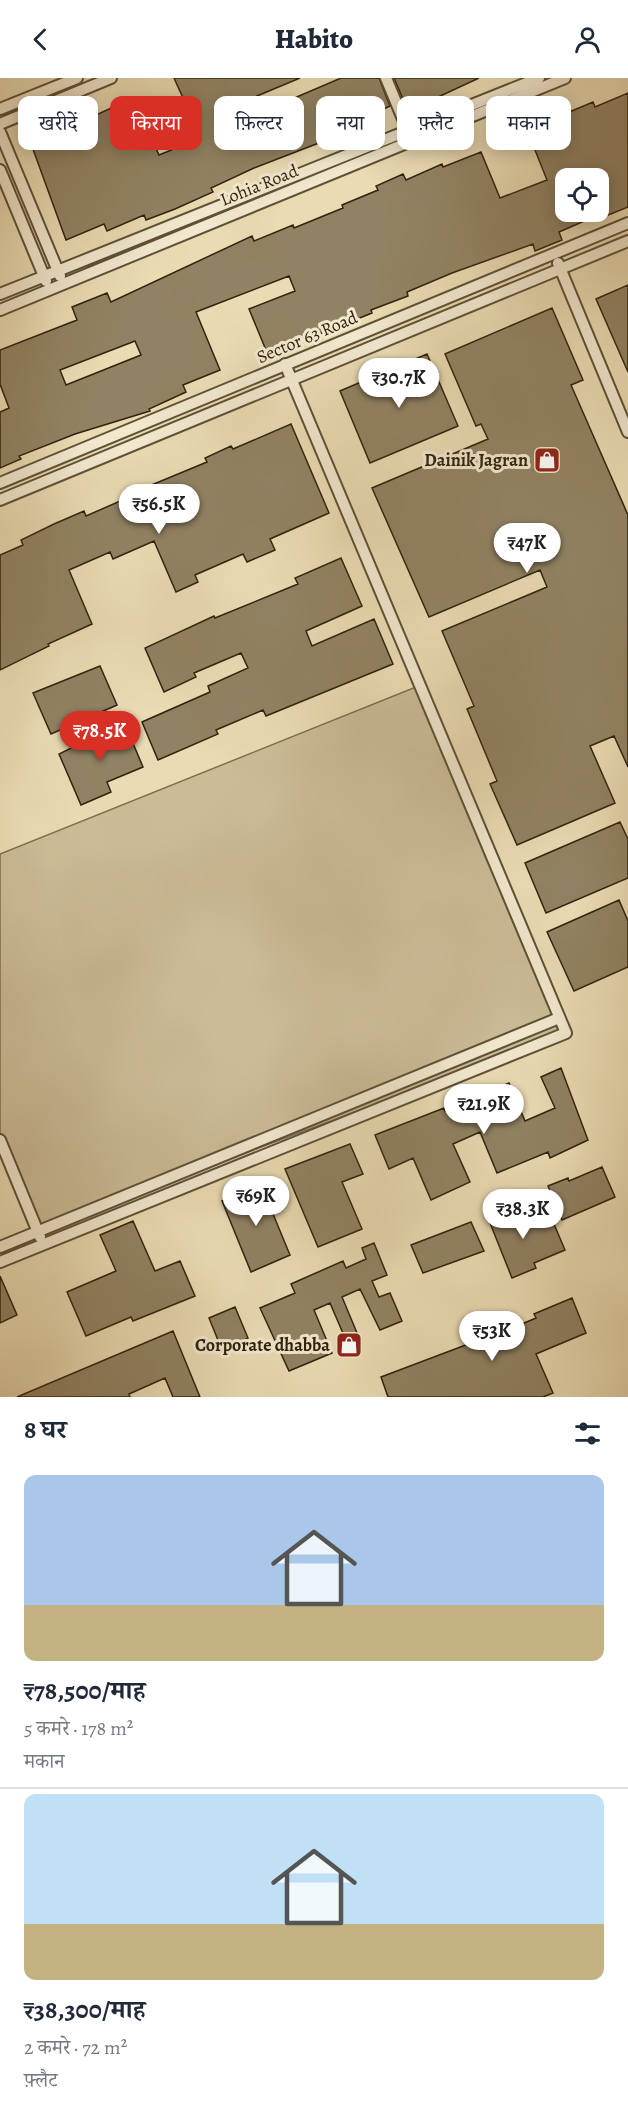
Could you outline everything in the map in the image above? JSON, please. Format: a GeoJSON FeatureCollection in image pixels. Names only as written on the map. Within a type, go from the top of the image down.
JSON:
{"type":"FeatureCollection","features":[{"type":"Feature","properties":{"kind":"street"},"geometry":{"type":"LineString","coordinates":[[0,109],[77,78]]}},
{"type":"Feature","properties":{"kind":"street"},"geometry":{"type":"LineString","coordinates":[[0,124],[111,78]]}},
{"type":"Feature","properties":{"kind":"street"},"geometry":{"type":"LineString","coordinates":[[386,78],[397,104]]}},
{"type":"Feature","properties":{"kind":"street","name":"Lohia Road"},"geometry":{"type":"LineString","coordinates":[[474,104],[539,78]]}},
{"type":"Feature","properties":{"kind":"street","name":"Lohia Road"},"geometry":{"type":"LineString","coordinates":[[0,310],[565,78]]}},
{"type":"Feature","properties":{"kind":"street"},"geometry":{"type":"LineString","coordinates":[[0,132],[63,284]]}},
{"type":"Feature","properties":{"kind":"street","name":"Lohia Road"},"geometry":{"type":"LineString","coordinates":[[0,294],[397,135]]}},
{"type":"Feature","properties":{"kind":"street"},"geometry":{"type":"LineString","coordinates":[[0,170],[50,289]]}},
{"type":"Feature","properties":{"kind":"street","name":"Sector 63 Road"},"geometry":{"type":"LineString","coordinates":[[0,483],[628,223]]}},
{"type":"Feature","properties":{"kind":"street","name":"Sector 63 Road"},"geometry":{"type":"LineString","coordinates":[[0,500],[628,241]]}},
{"type":"Feature","properties":{"kind":"street"},"geometry":{"type":"LineString","coordinates":[[554,253],[628,432]]}},
{"type":"Feature","properties":{"kind":"street"},"geometry":{"type":"LineString","coordinates":[[0,1262],[566,1033],[285,364]]}},
{"type":"Feature","properties":{"kind":"street"},"geometry":{"type":"LineString","coordinates":[[0,1247],[559,1018]]}},
{"type":"Feature","properties":{"kind":"street"},"geometry":{"type":"LineString","coordinates":[[0,1140],[43,1245]]}},
{"type":"Feature","properties":{"kind":"shaded area"},"geometry":{"type":"Polygon","coordinates":[[[421,685],[566,1033],[37,1231],[0,1140],[0,854],[421,685]]]}},
{"type":"Feature","properties":{"kind":"building"},"geometry":{"type":"Polygon","coordinates":[[[174,78],[300,78],[257,96],[214,96],[214,150],[301,150],[211,188],[213,192],[175,209],[146,220],[144,215],[107,231],[104,224],[66,240],[33,150],[98,150],[98,114],[110,109],[110,150],[157,150],[159,155],[171,150],[202,150],[202,96],[182,96],[174,78]]]}},
{"type":"Feature","properties":{"kind":"building"},"geometry":{"type":"Polygon","coordinates":[[[341,78],[379,78],[390,106],[385,108],[385,96],[316,96],[316,144],[304,149],[304,96],[299,96],[341,78]]]}},
{"type":"Feature","properties":{"kind":"building"},"geometry":{"type":"Polygon","coordinates":[[[394,78],[479,78],[440,96],[402,96],[394,78]]]}},
{"type":"Feature","properties":{"kind":"building"},"geometry":{"type":"Polygon","coordinates":[[[628,93],[628,207],[609,215],[609,168],[555,168],[555,222],[582,222],[559,232],[562,240],[535,251],[533,244],[452,273],[407,292],[408,296],[371,310],[372,313],[268,355],[249,309],[295,291],[289,276],[196,312],[220,370],[183,385],[186,392],[149,409],[150,411],[75,434],[19,456],[21,459],[0,468],[0,412],[9,408],[0,384],[0,350],[77,320],[72,307],[107,293],[111,302],[252,236],[254,241],[343,208],[342,205],[378,190],[376,186],[403,174],[406,180],[442,164],[443,167],[481,152],[500,198],[547,180],[535,150],[571,150],[571,111],[593,102],[595,107],[628,93]],[[135,341],[60,370],[66,385],[141,355],[135,341]]]}},
{"type":"Feature","properties":{"kind":"building"},"geometry":{"type":"Polygon","coordinates":[[[628,285],[628,372],[596,299],[628,285]]]}},
{"type":"Feature","properties":{"kind":"building"},"geometry":{"type":"Polygon","coordinates":[[[552,308],[583,380],[571,385],[628,515],[628,767],[614,736],[590,746],[615,803],[517,845],[490,784],[497,781],[467,709],[474,706],[442,631],[547,587],[540,570],[429,617],[372,488],[488,439],[481,424],[476,426],[445,354],[552,308]]]}},
{"type":"Feature","properties":{"kind":"building"},"geometry":{"type":"Polygon","coordinates":[[[427,354],[458,426],[370,463],[340,391],[427,354]]]}},
{"type":"Feature","properties":{"kind":"building"},"geometry":{"type":"Polygon","coordinates":[[[291,424],[329,513],[270,539],[275,550],[247,562],[243,554],[195,575],[198,582],[176,592],[154,541],[113,559],[110,552],[69,570],[92,624],[0,670],[0,555],[23,545],[21,540],[54,524],[84,511],[86,516],[134,495],[132,493],[207,462],[205,458],[231,446],[233,449],[291,424]]]}},
{"type":"Feature","properties":{"kind":"building"},"geometry":{"type":"Polygon","coordinates":[[[341,558],[362,606],[306,631],[312,646],[374,619],[393,664],[266,716],[263,710],[216,730],[218,734],[158,760],[142,722],[210,692],[208,686],[248,668],[241,653],[194,673],[196,677],[164,692],[145,648],[214,616],[215,618],[298,584],[295,578],[341,558]]]}},
{"type":"Feature","properties":{"kind":"building"},"geometry":{"type":"Polygon","coordinates":[[[100,666],[117,705],[51,734],[33,693],[100,666]]]}},
{"type":"Feature","properties":{"kind":"building"},"geometry":{"type":"Polygon","coordinates":[[[124,722],[143,767],[107,782],[111,792],[81,805],[59,754],[124,722]]]}},
{"type":"Feature","properties":{"kind":"building"},"geometry":{"type":"Polygon","coordinates":[[[620,822],[628,839],[628,878],[546,913],[525,863],[620,822]]]}},
{"type":"Feature","properties":{"kind":"building"},"geometry":{"type":"Polygon","coordinates":[[[619,900],[628,921],[628,967],[574,991],[547,932],[619,900]]]}},
{"type":"Feature","properties":{"kind":"building"},"geometry":{"type":"Polygon","coordinates":[[[561,1068],[588,1140],[550,1158],[548,1152],[497,1173],[480,1132],[453,1144],[470,1182],[431,1200],[413,1158],[389,1169],[375,1135],[444,1108],[445,1111],[509,1083],[525,1121],[555,1108],[541,1077],[561,1068]]]}},
{"type":"Feature","properties":{"kind":"building"},"geometry":{"type":"Polygon","coordinates":[[[350,1144],[363,1174],[342,1182],[362,1229],[318,1247],[285,1169],[350,1144]]]}},
{"type":"Feature","properties":{"kind":"building"},"geometry":{"type":"Polygon","coordinates":[[[602,1167],[615,1197],[562,1220],[548,1186],[568,1178],[569,1181],[602,1167]]]}},
{"type":"Feature","properties":{"kind":"building"},"geometry":{"type":"Polygon","coordinates":[[[259,1180],[290,1255],[251,1272],[222,1201],[243,1192],[241,1188],[259,1180]]]}},
{"type":"Feature","properties":{"kind":"building"},"geometry":{"type":"Polygon","coordinates":[[[513,1202],[525,1229],[551,1217],[565,1250],[534,1263],[536,1268],[512,1278],[486,1213],[513,1202]]]}},
{"type":"Feature","properties":{"kind":"building"},"geometry":{"type":"Polygon","coordinates":[[[133,1221],[155,1271],[180,1261],[195,1296],[133,1321],[131,1317],[86,1336],[67,1292],[116,1271],[100,1235],[133,1221]]]}},
{"type":"Feature","properties":{"kind":"building"},"geometry":{"type":"Polygon","coordinates":[[[471,1222],[484,1251],[423,1273],[411,1245],[471,1222]]]}},
{"type":"Feature","properties":{"kind":"building"},"geometry":{"type":"Polygon","coordinates":[[[374,1243],[387,1275],[372,1281],[379,1297],[390,1293],[402,1321],[380,1330],[360,1289],[342,1297],[360,1340],[348,1345],[330,1303],[314,1310],[332,1353],[289,1371],[260,1308],[295,1293],[291,1284],[343,1261],[346,1268],[366,1259],[362,1248],[374,1243]]]}},
{"type":"Feature","properties":{"kind":"building"},"geometry":{"type":"Polygon","coordinates":[[[0,1276],[17,1315],[0,1323],[0,1276]]]}},
{"type":"Feature","properties":{"kind":"building"},"geometry":{"type":"Polygon","coordinates":[[[572,1298],[586,1333],[536,1354],[553,1393],[543,1397],[388,1397],[381,1377],[471,1343],[472,1345],[536,1318],[534,1314],[572,1298]]]}},
{"type":"Feature","properties":{"kind":"building"},"geometry":{"type":"Polygon","coordinates":[[[235,1307],[248,1338],[222,1350],[209,1318],[235,1307]]]}},
{"type":"Feature","properties":{"kind":"building"},"geometry":{"type":"Polygon","coordinates":[[[173,1331],[200,1397],[173,1397],[165,1378],[129,1394],[130,1397],[17,1397],[173,1331]]]}},
{"type":"Feature","properties":{"kind":"place","name":"Dainik Jagran"},"geometry":{"type":"Point","coordinates":[547,460]}},
{"type":"Feature","properties":{"kind":"place","name":"Corporate dhabba"},"geometry":{"type":"Point","coordinates":[349,1345]}}]}
